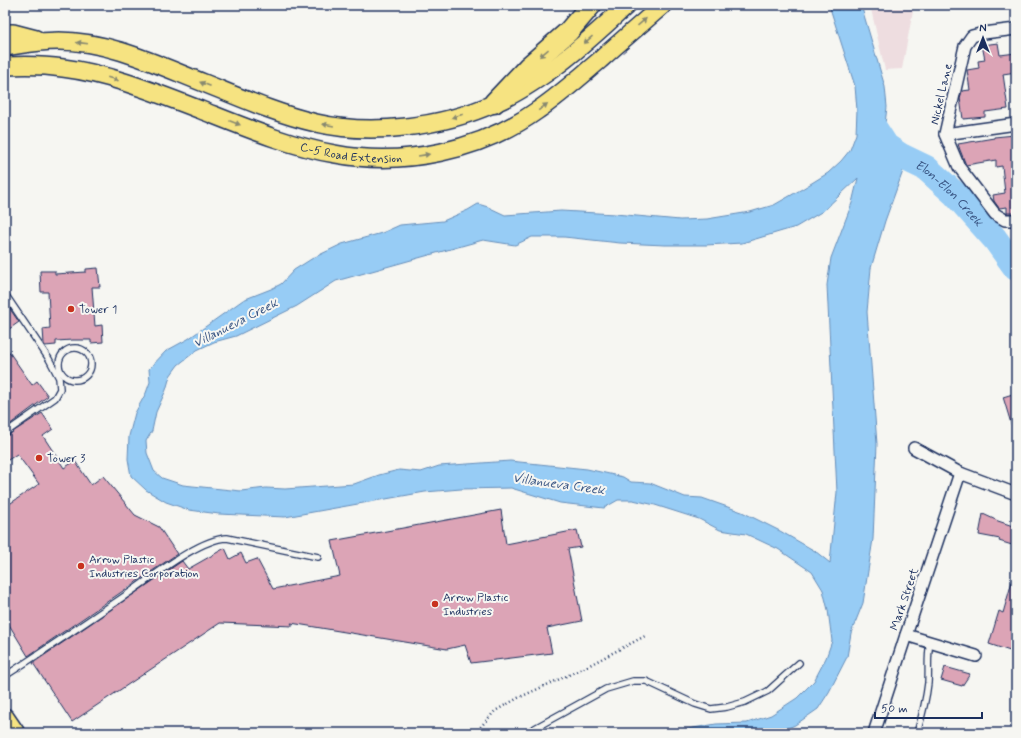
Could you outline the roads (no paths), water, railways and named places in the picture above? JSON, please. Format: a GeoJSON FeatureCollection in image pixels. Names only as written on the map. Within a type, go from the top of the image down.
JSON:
{"type":"FeatureCollection","features":[{"type":"Feature","properties":{"kind":"highway"},"geometry":{"type":"LineString","coordinates":[[494,104],[528,67],[568,32],[590,5]]}},
{"type":"Feature","properties":{"kind":"main road","name":"C-5 Road Extension"},"geometry":{"type":"LineString","coordinates":[[5,47],[59,41],[86,43],[115,50],[298,118],[332,126],[379,128],[413,126],[454,117],[494,104],[516,93],[556,66],[628,5]]}},
{"type":"Feature","properties":{"kind":"main road","name":"C-5 Road Extension"},"geometry":{"type":"LineString","coordinates":[[5,66],[62,67],[107,77],[167,97],[254,131],[316,150],[356,157],[408,157],[436,153],[465,145],[506,130],[538,111],[662,5]]}},
{"type":"Feature","properties":{"kind":"main road"},"geometry":{"type":"LineString","coordinates":[[5,33],[13,33],[46,42]]}},
{"type":"Feature","properties":{"kind":"main road"},"geometry":{"type":"LineString","coordinates":[[5,717],[16,733]]}},
{"type":"Feature","properties":{"kind":"street","name":"Nickel Lane"},"geometry":{"type":"LineString","coordinates":[[1016,29],[972,36],[965,46],[944,134],[959,167],[995,214],[1005,220],[1016,220]]}},
{"type":"Feature","properties":{"kind":"street"},"geometry":{"type":"LineString","coordinates":[[944,134],[1016,124]]}},
{"type":"Feature","properties":{"kind":"street"},"geometry":{"type":"LineString","coordinates":[[914,448],[960,473],[1016,494]]}},
{"type":"Feature","properties":{"kind":"street","name":"Mark Street"},"geometry":{"type":"LineString","coordinates":[[874,733],[960,473]]}},
{"type":"Feature","properties":{"kind":"street"},"geometry":{"type":"LineString","coordinates":[[906,635],[976,656]]}},
{"type":"Feature","properties":{"kind":"lane"},"geometry":{"type":"LineString","coordinates":[[5,294],[61,376],[74,379],[81,378],[86,374],[91,363],[89,357],[80,349],[68,349],[64,352],[60,357],[59,363],[61,376],[60,389],[54,398],[5,433]]}},
{"type":"Feature","properties":{"kind":"lane"},"geometry":{"type":"LineString","coordinates":[[48,359],[60,357]]}},
{"type":"Feature","properties":{"kind":"lane"},"geometry":{"type":"LineString","coordinates":[[5,676],[175,561],[210,541],[218,538],[227,538],[318,557]]}},
{"type":"Feature","properties":{"kind":"lane"},"geometry":{"type":"LineString","coordinates":[[917,733],[927,693],[927,664],[930,642]]}},
{"type":"Feature","properties":{"kind":"lane"},"geometry":{"type":"LineString","coordinates":[[526,733],[606,689],[633,681],[646,681],[695,704],[711,709],[728,707],[745,702],[768,691],[799,663]]}},
{"type":"Feature","properties":{"kind":"water","name":"Villanueva Creek"},"geometry":{"type":"Polygon","coordinates":[[[829,5],[861,5],[885,87],[887,107],[884,132],[903,171],[885,221],[871,268],[867,312],[877,444],[873,539],[863,603],[851,633],[847,657],[829,692],[818,709],[795,725],[777,733],[665,733],[716,724],[747,723],[771,715],[797,698],[814,681],[826,658],[832,641],[828,610],[823,590],[812,572],[778,549],[746,534],[720,530],[699,519],[655,505],[633,500],[618,500],[604,508],[560,503],[511,488],[461,489],[425,492],[285,517],[219,514],[189,510],[166,502],[146,490],[131,476],[128,459],[129,436],[135,413],[150,382],[149,369],[166,351],[188,339],[243,300],[281,284],[294,270],[313,258],[342,244],[382,233],[400,225],[443,221],[478,204],[505,215],[561,211],[680,220],[707,219],[750,212],[774,205],[828,173],[850,150],[856,134],[857,110],[855,86],[829,5]],[[858,178],[823,211],[796,227],[742,243],[665,245],[620,243],[564,237],[532,237],[515,245],[483,240],[336,281],[297,306],[236,336],[214,342],[197,350],[178,365],[170,376],[166,390],[156,412],[152,431],[146,441],[147,453],[154,471],[162,478],[183,485],[241,491],[266,488],[285,489],[354,484],[399,470],[421,472],[439,466],[510,461],[587,469],[623,477],[631,482],[650,483],[685,497],[702,498],[742,512],[815,551],[830,563],[837,492],[827,285],[831,258],[852,203],[858,178]]]}},
{"type":"Feature","properties":{"kind":"waterway","name":"Elon-Elon Creek"},"geometry":{"type":"LineString","coordinates":[[875,129],[886,146],[901,156],[926,168],[955,194],[995,239],[1016,268]]}},
{"type":"Feature","properties":{"kind":"place","name":"Tower 1"},"geometry":{"type":"Point","coordinates":[71,309]}},
{"type":"Feature","properties":{"kind":"place","name":"Tower 3"},"geometry":{"type":"Point","coordinates":[39,458]}},
{"type":"Feature","properties":{"kind":"place","name":"Arrow Plastic Industries Corporation"},"geometry":{"type":"Point","coordinates":[81,566]}},
{"type":"Feature","properties":{"kind":"place","name":"Arrow Plastic Industries"},"geometry":{"type":"Point","coordinates":[435,604]}}]}
